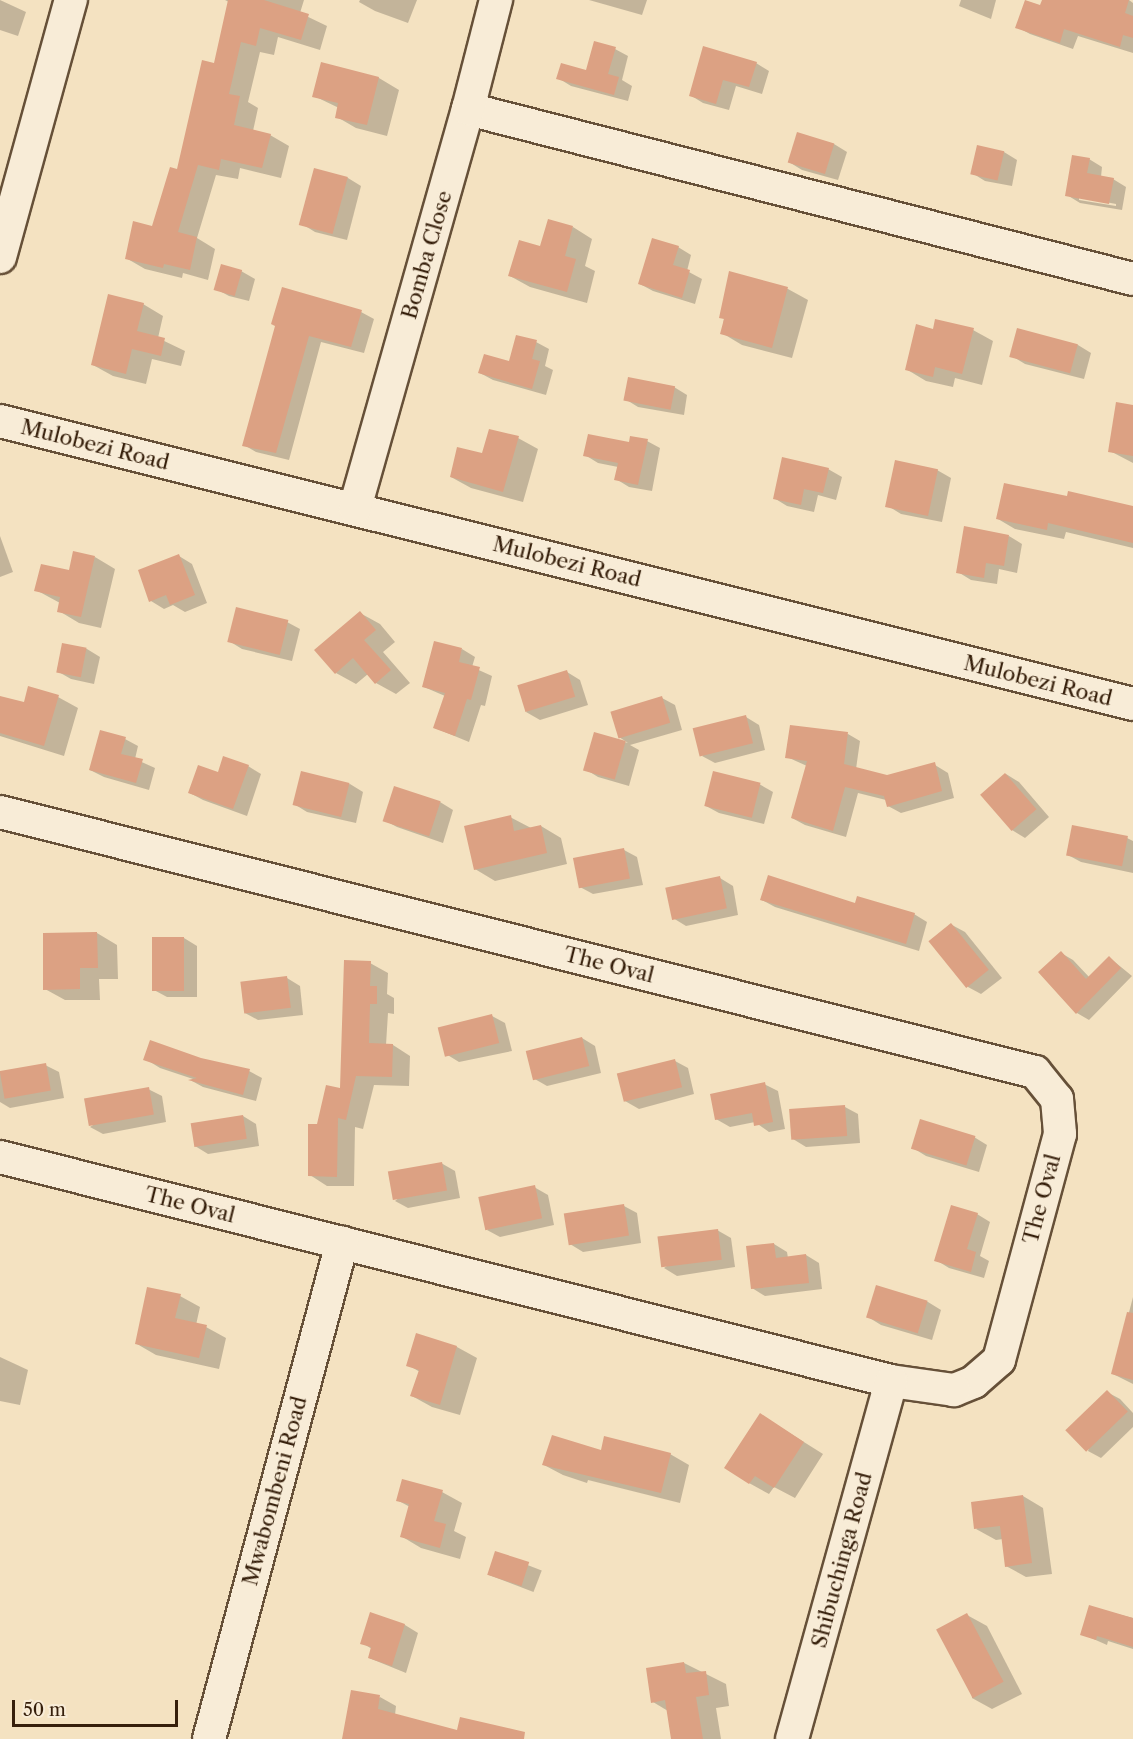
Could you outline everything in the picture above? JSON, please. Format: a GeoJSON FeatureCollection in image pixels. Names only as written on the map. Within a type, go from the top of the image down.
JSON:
{"type":"FeatureCollection","features":[{"type":"Feature","properties":{"kind":"street"},"geometry":{"type":"LineString","coordinates":[[0,257],[71,0]]}},
{"type":"Feature","properties":{"kind":"street","name":"Bomba Close"},"geometry":{"type":"LineString","coordinates":[[355,508],[468,109],[496,0]]}},
{"type":"Feature","properties":{"kind":"street"},"geometry":{"type":"LineString","coordinates":[[468,109],[1133,279]]}},
{"type":"Feature","properties":{"kind":"street","name":"Mulobezi Road"},"geometry":{"type":"LineString","coordinates":[[0,421],[1133,704]]}},
{"type":"Feature","properties":{"kind":"street","name":"The Oval"},"geometry":{"type":"LineString","coordinates":[[0,812],[1035,1072],[1057,1099],[1060,1134],[999,1360],[974,1382],[954,1390],[891,1381],[0,1157]]}},
{"type":"Feature","properties":{"kind":"street","name":"Mwabombeni Road"},"geometry":{"type":"LineString","coordinates":[[209,1739],[342,1243]]}},
{"type":"Feature","properties":{"kind":"street","name":"Shibuchinga Road"},"geometry":{"type":"LineString","coordinates":[[792,1739],[891,1381]]}},
{"type":"Feature","properties":{"kind":"building"},"geometry":{"type":"Polygon","coordinates":[[[228,0],[264,0],[309,14],[301,40],[260,28],[256,46],[241,42],[229,94],[240,96],[234,125],[271,134],[262,168],[221,159],[219,170],[198,165],[178,232],[197,237],[190,270],[164,264],[163,268],[125,259],[133,221],[152,226],[170,167],[177,169],[202,60],[214,63],[228,0]]]}},
{"type":"Feature","properties":{"kind":"building"},"geometry":{"type":"Polygon","coordinates":[[[1025,0],[1040,5],[1042,0],[1129,0],[1125,13],[1133,16],[1133,38],[1123,35],[1120,47],[1064,29],[1060,43],[1015,28],[1025,0]]]}},
{"type":"Feature","properties":{"kind":"building"},"geometry":{"type":"Polygon","coordinates":[[[594,41],[616,47],[608,74],[619,77],[614,95],[556,79],[561,63],[586,70],[594,41]]]}},
{"type":"Feature","properties":{"kind":"building"},"geometry":{"type":"Polygon","coordinates":[[[703,46],[757,62],[749,87],[723,80],[716,104],[689,96],[703,46]]]}},
{"type":"Feature","properties":{"kind":"building"},"geometry":{"type":"Polygon","coordinates":[[[321,62],[379,77],[367,125],[335,118],[338,103],[312,97],[321,62]]]}},
{"type":"Feature","properties":{"kind":"building"},"geometry":{"type":"Polygon","coordinates":[[[797,132],[834,143],[825,174],[788,163],[797,132]]]}},
{"type":"Feature","properties":{"kind":"building"},"geometry":{"type":"Polygon","coordinates":[[[977,145],[1004,151],[998,181],[970,174],[977,145]]]}},
{"type":"Feature","properties":{"kind":"building"},"geometry":{"type":"Polygon","coordinates":[[[1072,155],[1090,158],[1087,173],[1114,178],[1109,204],[1065,196],[1072,155]]]}},
{"type":"Feature","properties":{"kind":"building"},"geometry":{"type":"Polygon","coordinates":[[[314,168],[348,177],[333,234],[299,225],[314,168]]]}},
{"type":"Feature","properties":{"kind":"building"},"geometry":{"type":"Polygon","coordinates":[[[548,219],[573,226],[565,256],[576,259],[567,292],[508,276],[519,240],[540,246],[548,219]]]}},
{"type":"Feature","properties":{"kind":"building"},"geometry":{"type":"Polygon","coordinates":[[[652,238],[679,246],[673,265],[690,270],[682,298],[638,284],[652,238]]]}},
{"type":"Feature","properties":{"kind":"building"},"geometry":{"type":"Polygon","coordinates":[[[221,264],[242,270],[235,296],[214,290],[221,264]]]}},
{"type":"Feature","properties":{"kind":"building"},"geometry":{"type":"Polygon","coordinates":[[[729,271],[788,287],[772,348],[720,334],[724,319],[719,318],[729,271]]]}},
{"type":"Feature","properties":{"kind":"building"},"geometry":{"type":"Polygon","coordinates":[[[282,287],[362,310],[351,347],[309,336],[276,453],[242,446],[275,326],[271,324],[282,287]]]}},
{"type":"Feature","properties":{"kind":"building"},"geometry":{"type":"Polygon","coordinates":[[[108,294],[144,303],[137,331],[165,338],[161,356],[132,349],[126,374],[91,365],[108,294]]]}},
{"type":"Feature","properties":{"kind":"building"},"geometry":{"type":"Polygon","coordinates":[[[935,319],[974,328],[962,374],[935,367],[933,377],[905,370],[916,324],[933,329],[935,319]]]}},
{"type":"Feature","properties":{"kind":"building"},"geometry":{"type":"Polygon","coordinates":[[[1017,328],[1078,344],[1070,373],[1009,357],[1017,328]]]}},
{"type":"Feature","properties":{"kind":"building"},"geometry":{"type":"Polygon","coordinates":[[[516,335],[537,340],[532,359],[540,361],[532,389],[478,373],[484,354],[509,361],[516,335]]]}},
{"type":"Feature","properties":{"kind":"building"},"geometry":{"type":"Polygon","coordinates":[[[628,377],[675,386],[671,410],[623,401],[628,377]]]}},
{"type":"Feature","properties":{"kind":"building"},"geometry":{"type":"Polygon","coordinates":[[[1116,402],[1133,405],[1133,456],[1108,452],[1116,402]]]}},
{"type":"Feature","properties":{"kind":"building"},"geometry":{"type":"Polygon","coordinates":[[[489,429],[519,436],[503,492],[450,477],[457,447],[482,453],[489,429]]]}},
{"type":"Feature","properties":{"kind":"building"},"geometry":{"type":"Polygon","coordinates":[[[588,434],[629,442],[630,436],[648,439],[638,485],[614,480],[618,463],[583,456],[588,434]]]}},
{"type":"Feature","properties":{"kind":"building"},"geometry":{"type":"Polygon","coordinates":[[[782,457],[829,468],[823,493],[804,489],[801,505],[773,499],[782,457]]]}},
{"type":"Feature","properties":{"kind":"building"},"geometry":{"type":"Polygon","coordinates":[[[895,460],[938,469],[928,516],[885,507],[895,460]]]}},
{"type":"Feature","properties":{"kind":"building"},"geometry":{"type":"Polygon","coordinates":[[[1004,483],[1067,496],[1068,491],[1133,506],[1133,543],[1048,523],[1047,530],[996,519],[1004,483]]]}},
{"type":"Feature","properties":{"kind":"building"},"geometry":{"type":"Polygon","coordinates":[[[964,526],[1009,535],[1004,566],[986,563],[984,578],[956,573],[964,526]]]}},
{"type":"Feature","properties":{"kind":"building"},"geometry":{"type":"Polygon","coordinates":[[[73,551],[95,556],[81,617],[57,612],[60,597],[34,591],[41,564],[69,570],[73,551]]]}},
{"type":"Feature","properties":{"kind":"building"},"geometry":{"type":"Polygon","coordinates":[[[179,554],[195,595],[170,605],[166,595],[149,602],[138,570],[179,554]]]}},
{"type":"Feature","properties":{"kind":"building"},"geometry":{"type":"Polygon","coordinates":[[[236,607],[288,620],[280,655],[227,642],[236,607]]]}},
{"type":"Feature","properties":{"kind":"building"},"geometry":{"type":"Polygon","coordinates":[[[360,611],[376,630],[364,640],[391,670],[375,684],[353,658],[335,674],[314,650],[360,611]]]}},
{"type":"Feature","properties":{"kind":"building"},"geometry":{"type":"Polygon","coordinates":[[[434,641],[462,648],[459,662],[480,667],[471,700],[467,699],[455,736],[433,728],[445,693],[422,687],[434,641]]]}},
{"type":"Feature","properties":{"kind":"building"},"geometry":{"type":"Polygon","coordinates":[[[62,643],[87,648],[81,677],[56,672],[62,643]]]}},
{"type":"Feature","properties":{"kind":"building"},"geometry":{"type":"Polygon","coordinates":[[[567,670],[575,697],[525,712],[517,685],[567,670]]]}},
{"type":"Feature","properties":{"kind":"building"},"geometry":{"type":"Polygon","coordinates":[[[28,686],[59,695],[44,746],[0,733],[0,696],[24,702],[28,686]]]}},
{"type":"Feature","properties":{"kind":"building"},"geometry":{"type":"Polygon","coordinates":[[[662,696],[670,723],[619,739],[610,712],[662,696]]]}},
{"type":"Feature","properties":{"kind":"building"},"geometry":{"type":"Polygon","coordinates":[[[746,715],[753,743],[700,756],[693,728],[746,715]]]}},
{"type":"Feature","properties":{"kind":"building"},"geometry":{"type":"Polygon","coordinates":[[[790,725],[848,732],[844,764],[887,775],[935,762],[942,791],[887,807],[884,796],[845,787],[833,831],[791,818],[807,761],[785,758],[790,725]]]}},
{"type":"Feature","properties":{"kind":"building"},"geometry":{"type":"Polygon","coordinates":[[[100,730],[126,737],[121,754],[143,759],[136,783],[89,770],[100,730]]]}},
{"type":"Feature","properties":{"kind":"building"},"geometry":{"type":"Polygon","coordinates":[[[594,732],[626,741],[615,780],[583,770],[594,732]]]}},
{"type":"Feature","properties":{"kind":"building"},"geometry":{"type":"Polygon","coordinates":[[[223,756],[249,765],[233,809],[188,793],[198,765],[218,772],[223,756]]]}},
{"type":"Feature","properties":{"kind":"building"},"geometry":{"type":"Polygon","coordinates":[[[301,771],[350,783],[341,817],[293,805],[301,771]]]}},
{"type":"Feature","properties":{"kind":"building"},"geometry":{"type":"Polygon","coordinates":[[[713,771],[761,783],[752,818],[704,806],[713,771]]]}},
{"type":"Feature","properties":{"kind":"building"},"geometry":{"type":"Polygon","coordinates":[[[1005,773],[1036,809],[1012,831],[980,795],[1005,773]]]}},
{"type":"Feature","properties":{"kind":"building"},"geometry":{"type":"Polygon","coordinates":[[[394,786],[441,801],[429,836],[383,821],[394,786]]]}},
{"type":"Feature","properties":{"kind":"building"},"geometry":{"type":"Polygon","coordinates":[[[511,815],[514,831],[541,825],[547,853],[474,870],[464,826],[511,815]]]}},
{"type":"Feature","properties":{"kind":"building"},"geometry":{"type":"Polygon","coordinates":[[[1072,825],[1128,836],[1122,866],[1066,855],[1072,825]]]}},
{"type":"Feature","properties":{"kind":"building"},"geometry":{"type":"Polygon","coordinates":[[[624,848],[630,878],[579,888],[573,858],[624,848]]]}},
{"type":"Feature","properties":{"kind":"building"},"geometry":{"type":"Polygon","coordinates":[[[768,875],[855,903],[857,896],[915,913],[906,944],[760,900],[768,875]]]}},
{"type":"Feature","properties":{"kind":"building"},"geometry":{"type":"Polygon","coordinates":[[[720,876],[727,908],[672,920],[665,888],[720,876]]]}},
{"type":"Feature","properties":{"kind":"building"},"geometry":{"type":"Polygon","coordinates":[[[951,923],[989,970],[966,988],[928,941],[951,923]]]}},
{"type":"Feature","properties":{"kind":"building"},"geometry":{"type":"Polygon","coordinates":[[[97,932],[98,968],[80,968],[80,989],[43,990],[43,933],[97,932]]]}},
{"type":"Feature","properties":{"kind":"building"},"geometry":{"type":"Polygon","coordinates":[[[152,937],[184,937],[184,991],[152,991],[152,937]]]}},
{"type":"Feature","properties":{"kind":"building"},"geometry":{"type":"Polygon","coordinates":[[[1061,951],[1086,979],[1109,956],[1121,968],[1076,1014],[1038,972],[1061,951]]]}},
{"type":"Feature","properties":{"kind":"building"},"geometry":{"type":"Polygon","coordinates":[[[344,960],[371,961],[370,986],[377,986],[377,1004],[370,1004],[369,1043],[393,1044],[392,1077],[356,1076],[346,1120],[338,1118],[337,1177],[308,1176],[308,1124],[317,1124],[326,1085],[340,1088],[344,960]]]}},
{"type":"Feature","properties":{"kind":"building"},"geometry":{"type":"Polygon","coordinates":[[[287,976],[291,1008],[244,1013],[240,982],[287,976]]]}},
{"type":"Feature","properties":{"kind":"building"},"geometry":{"type":"Polygon","coordinates":[[[492,1014],[499,1043],[445,1057],[438,1028],[492,1014]]]}},
{"type":"Feature","properties":{"kind":"building"},"geometry":{"type":"Polygon","coordinates":[[[582,1037],[589,1066],[533,1080],[526,1051],[582,1037]]]}},
{"type":"Feature","properties":{"kind":"building"},"geometry":{"type":"Polygon","coordinates":[[[150,1040],[201,1058],[250,1069],[243,1095],[188,1080],[197,1078],[143,1060],[150,1040]]]}},
{"type":"Feature","properties":{"kind":"building"},"geometry":{"type":"Polygon","coordinates":[[[675,1059],[682,1087],[624,1102],[617,1074],[675,1059]]]}},
{"type":"Feature","properties":{"kind":"building"},"geometry":{"type":"Polygon","coordinates":[[[46,1063],[51,1091],[5,1099],[0,1071],[46,1063]]]}},
{"type":"Feature","properties":{"kind":"building"},"geometry":{"type":"Polygon","coordinates":[[[765,1082],[773,1122],[754,1126],[752,1113],[715,1120],[710,1094],[765,1082]]]}},
{"type":"Feature","properties":{"kind":"building"},"geometry":{"type":"Polygon","coordinates":[[[149,1087],[154,1115],[89,1126],[84,1098],[149,1087]]]}},
{"type":"Feature","properties":{"kind":"building"},"geometry":{"type":"Polygon","coordinates":[[[845,1105],[847,1136],[791,1140],[789,1109],[845,1105]]]}},
{"type":"Feature","properties":{"kind":"building"},"geometry":{"type":"Polygon","coordinates":[[[243,1115],[247,1139],[194,1147],[191,1123],[243,1115]]]}},
{"type":"Feature","properties":{"kind":"building"},"geometry":{"type":"Polygon","coordinates":[[[920,1119],[975,1136],[966,1166],[911,1149],[920,1119]]]}},
{"type":"Feature","properties":{"kind":"building"},"geometry":{"type":"Polygon","coordinates":[[[442,1162],[447,1191],[393,1200],[388,1172],[442,1162]]]}},
{"type":"Feature","properties":{"kind":"building"},"geometry":{"type":"Polygon","coordinates":[[[535,1185],[542,1218],[485,1230],[478,1197],[535,1185]]]}},
{"type":"Feature","properties":{"kind":"building"},"geometry":{"type":"Polygon","coordinates":[[[624,1204],[629,1236],[569,1245],[564,1214],[624,1204]]]}},
{"type":"Feature","properties":{"kind":"building"},"geometry":{"type":"Polygon","coordinates":[[[951,1205],[978,1213],[967,1249],[976,1252],[971,1272],[934,1261],[951,1205]]]}},
{"type":"Feature","properties":{"kind":"building"},"geometry":{"type":"Polygon","coordinates":[[[718,1229],[722,1260],[661,1267],[657,1236],[718,1229]]]}},
{"type":"Feature","properties":{"kind":"building"},"geometry":{"type":"Polygon","coordinates":[[[774,1243],[776,1258],[806,1254],[809,1283],[751,1289],[746,1246],[774,1243]]]}},
{"type":"Feature","properties":{"kind":"building"},"geometry":{"type":"Polygon","coordinates":[[[876,1285],[928,1301],[918,1333],[866,1318],[876,1285]]]}},
{"type":"Feature","properties":{"kind":"building"},"geometry":{"type":"Polygon","coordinates":[[[147,1287],[181,1294],[175,1318],[207,1325],[199,1358],[135,1344],[147,1287]]]}},
{"type":"Feature","properties":{"kind":"building"},"geometry":{"type":"Polygon","coordinates":[[[1127,1312],[1133,1313],[1133,1380],[1111,1374],[1127,1312]]]}},
{"type":"Feature","properties":{"kind":"building"},"geometry":{"type":"Polygon","coordinates":[[[416,1333],[457,1346],[440,1405],[410,1396],[419,1370],[406,1366],[416,1333]]]}},
{"type":"Feature","properties":{"kind":"building"},"geometry":{"type":"Polygon","coordinates":[[[1107,1390],[1128,1412],[1086,1452],[1065,1430],[1107,1390]]]}},
{"type":"Feature","properties":{"kind":"building"},"geometry":{"type":"Polygon","coordinates":[[[760,1413],[804,1442],[774,1488],[755,1476],[749,1484],[724,1468],[760,1413]]]}},
{"type":"Feature","properties":{"kind":"building"},"geometry":{"type":"Polygon","coordinates":[[[552,1435],[601,1450],[604,1436],[671,1453],[661,1493],[542,1465],[552,1435]]]}},
{"type":"Feature","properties":{"kind":"building"},"geometry":{"type":"Polygon","coordinates":[[[402,1479],[443,1490],[434,1521],[446,1524],[440,1548],[400,1537],[409,1504],[396,1501],[402,1479]]]}},
{"type":"Feature","properties":{"kind":"building"},"geometry":{"type":"Polygon","coordinates":[[[1023,1495],[1032,1563],[1005,1567],[1000,1526],[974,1529],[971,1502],[1023,1495]]]}},
{"type":"Feature","properties":{"kind":"building"},"geometry":{"type":"Polygon","coordinates":[[[495,1551],[529,1562],[522,1586],[487,1575],[495,1551]]]}},
{"type":"Feature","properties":{"kind":"building"},"geometry":{"type":"Polygon","coordinates":[[[1089,1605],[1133,1618],[1133,1647],[1097,1636],[1096,1640],[1080,1635],[1089,1605]]]}},
{"type":"Feature","properties":{"kind":"building"},"geometry":{"type":"Polygon","coordinates":[[[370,1612],[405,1624],[392,1666],[368,1658],[371,1647],[360,1644],[370,1612]]]}},
{"type":"Feature","properties":{"kind":"building"},"geometry":{"type":"Polygon","coordinates":[[[967,1613],[1004,1682],[973,1698],[936,1629],[967,1613]]]}},
{"type":"Feature","properties":{"kind":"building"},"geometry":{"type":"Polygon","coordinates":[[[684,1662],[686,1673],[706,1671],[709,1695],[696,1697],[703,1739],[671,1739],[665,1700],[651,1703],[646,1668],[684,1662]]]}},
{"type":"Feature","properties":{"kind":"building"},"geometry":{"type":"Polygon","coordinates":[[[351,1690],[380,1695],[378,1709],[457,1730],[460,1717],[525,1732],[524,1739],[342,1739],[351,1690]]]}}]}
